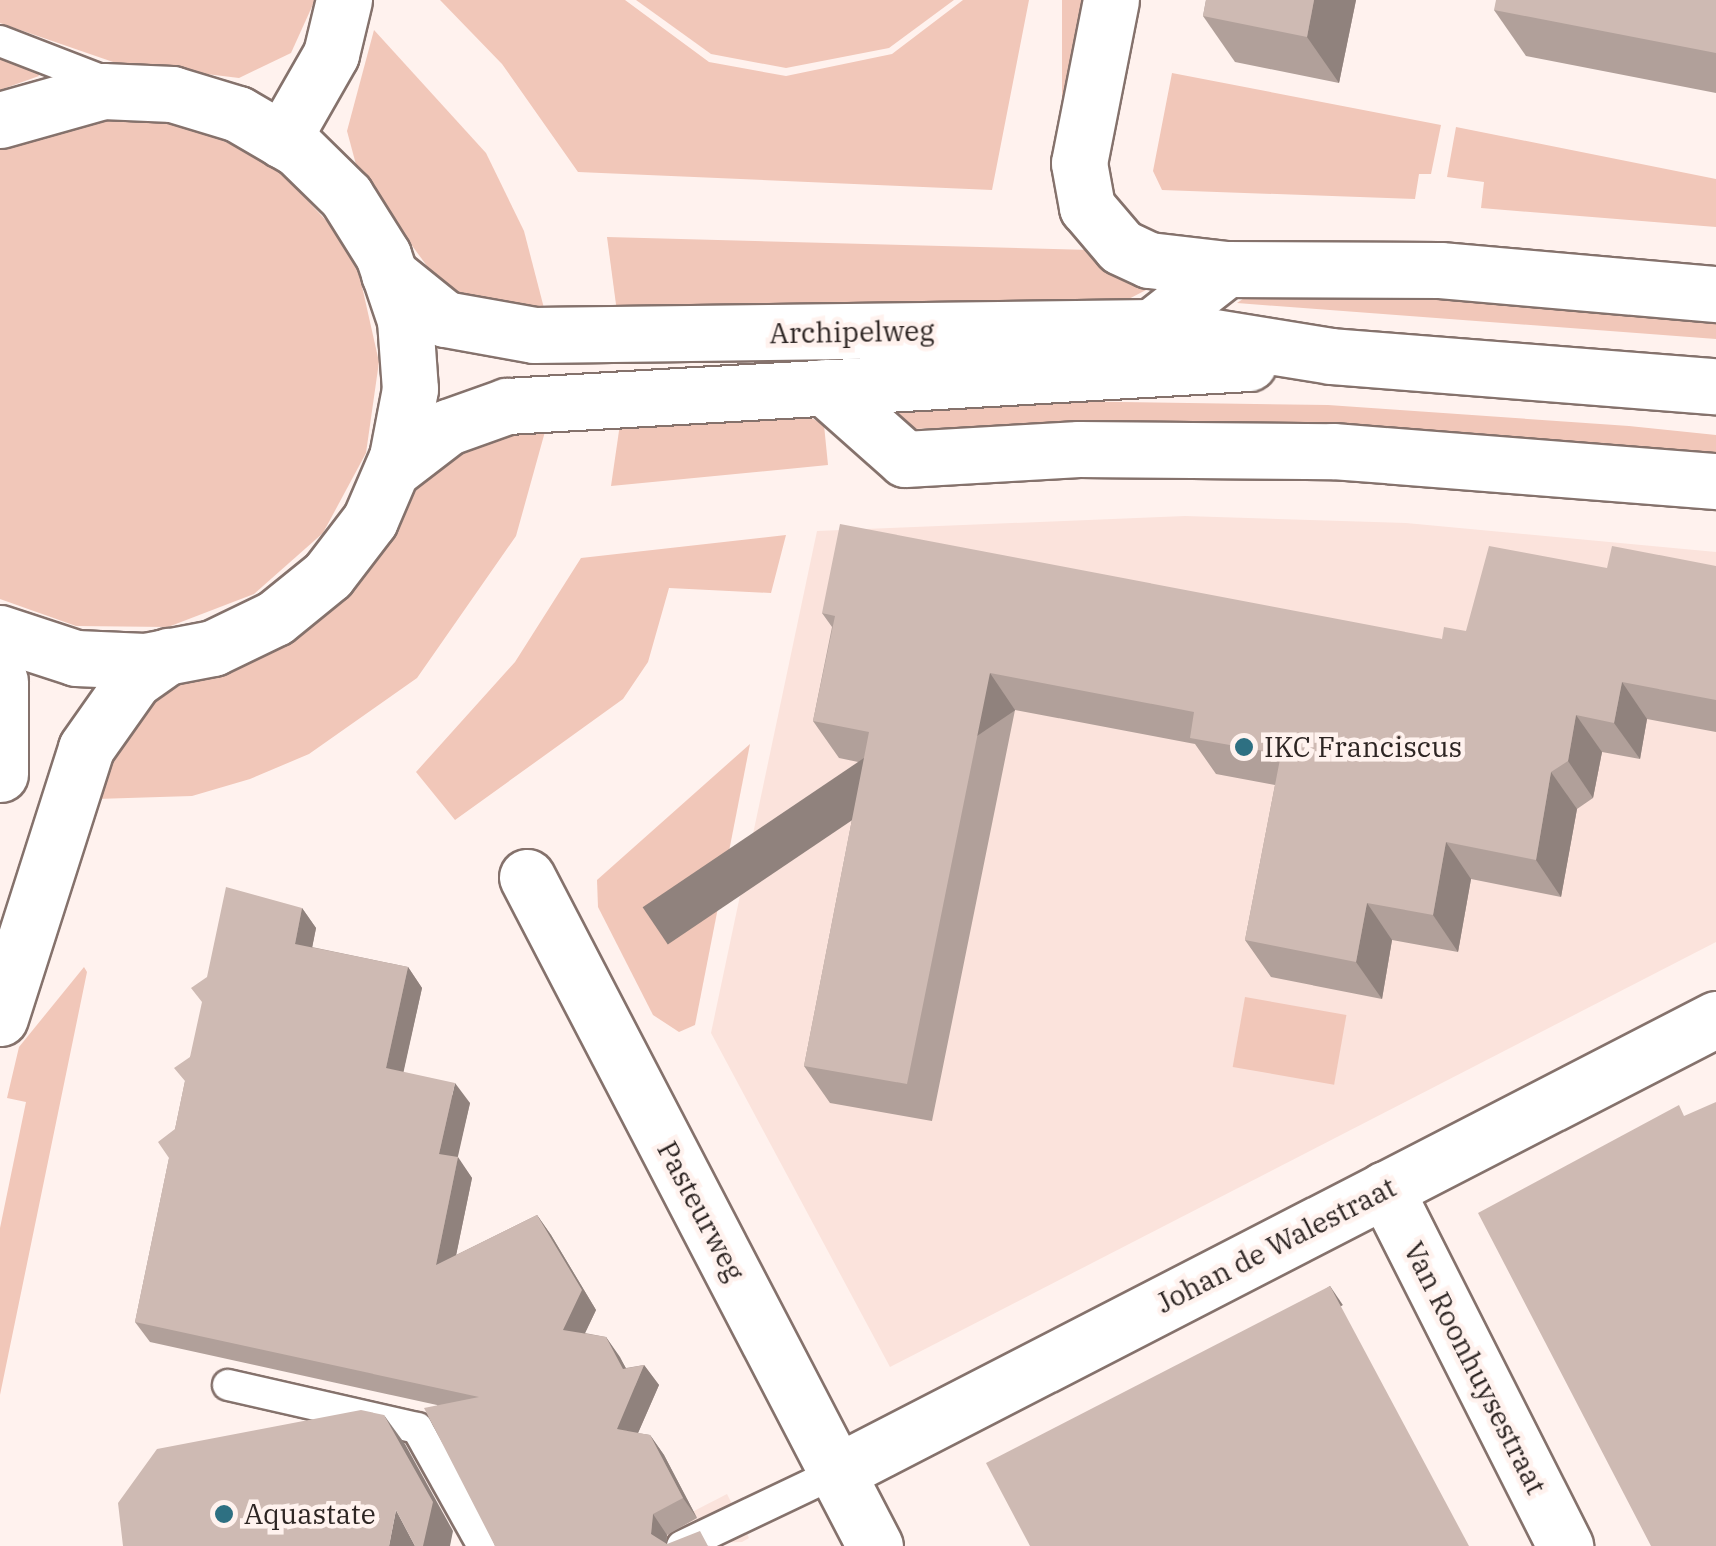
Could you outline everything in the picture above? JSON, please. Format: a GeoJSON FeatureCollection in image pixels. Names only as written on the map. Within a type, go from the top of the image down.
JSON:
{"type":"FeatureCollection","features":[{"type":"Feature","properties":{"kind":"main road"},"geometry":{"type":"LineString","coordinates":[[282,140],[331,54],[344,0]]}},
{"type":"Feature","properties":{"kind":"main road"},"geometry":{"type":"LineString","coordinates":[[1111,0],[1079,163],[1102,229],[1149,260],[1226,268],[1440,270],[1716,294]]}},
{"type":"Feature","properties":{"kind":"main road"},"geometry":{"type":"LineString","coordinates":[[0,120],[35,104],[131,92],[238,114],[282,140],[346,196],[389,274],[405,320],[410,389],[392,470],[370,520],[328,575],[275,618],[212,648],[168,656],[76,658],[0,632]]}},
{"type":"Feature","properties":{"kind":"main road"},"geometry":{"type":"LineString","coordinates":[[1152,327],[1226,268]]}},
{"type":"Feature","properties":{"kind":"main road","name":"Archipelweg"},"geometry":{"type":"LineString","coordinates":[[389,274],[445,319],[534,334],[1152,327],[1331,356],[1716,386]]}},
{"type":"Feature","properties":{"kind":"main road","name":"Archipelweg"},"geometry":{"type":"LineString","coordinates":[[392,470],[448,427],[507,406],[824,387],[1070,380],[1331,356]]}},
{"type":"Feature","properties":{"kind":"main road"},"geometry":{"type":"LineString","coordinates":[[824,387],[904,459],[1080,448],[1333,451],[1716,481]]}},
{"type":"Feature","properties":{"kind":"main road"},"geometry":{"type":"LineString","coordinates":[[0,1018],[86,748],[125,690],[168,656]]}},
{"type":"Feature","properties":{"kind":"main road"},"geometry":{"type":"LineString","coordinates":[[0,682],[0,774]]}},
{"type":"Feature","properties":{"kind":"main road","name":"Pasteurweg"},"geometry":{"type":"LineString","coordinates":[[527,877],[876,1546]]}},
{"type":"Feature","properties":{"kind":"main road","name":"Johan de Walestraat"},"geometry":{"type":"LineString","coordinates":[[837,1472],[1716,1018]]}},
{"type":"Feature","properties":{"kind":"main road","name":"Van Roonhuysestraat"},"geometry":{"type":"LineString","coordinates":[[1385,1189],[1565,1546]]}},
{"type":"Feature","properties":{"kind":"lane"},"geometry":{"type":"LineString","coordinates":[[0,41],[131,92]]}},
{"type":"Feature","properties":{"kind":"lane"},"geometry":{"type":"LineString","coordinates":[[228,1385],[418,1428],[483,1546]]}},
{"type":"Feature","properties":{"kind":"lane"},"geometry":{"type":"LineString","coordinates":[[682,1546],[837,1472]]}},
{"type":"Feature","properties":{"kind":"shaded area"},"geometry":{"type":"Polygon","coordinates":[[[0,0],[315,0],[291,53],[239,78],[116,63],[0,23],[0,0]]]}},
{"type":"Feature","properties":{"kind":"shaded area"},"geometry":{"type":"Polygon","coordinates":[[[440,0],[625,0],[709,62],[786,76],[892,54],[963,0],[1029,0],[992,190],[578,172],[502,64],[440,0]]]}},
{"type":"Feature","properties":{"kind":"shaded area"},"geometry":{"type":"Polygon","coordinates":[[[636,0],[954,0],[889,48],[786,68],[711,54],[636,0]]]}},
{"type":"Feature","properties":{"kind":"shaded area"},"geometry":{"type":"Polygon","coordinates":[[[1062,0],[1088,0],[1088,193],[1062,193],[1062,0]]]}},
{"type":"Feature","properties":{"kind":"shaded area"},"geometry":{"type":"Polygon","coordinates":[[[374,30],[486,153],[524,231],[545,312],[461,297],[438,281],[358,172],[347,131],[374,30]]]}},
{"type":"Feature","properties":{"kind":"shaded area"},"geometry":{"type":"Polygon","coordinates":[[[0,56],[36,70],[39,76],[0,90],[0,56]]]}},
{"type":"Feature","properties":{"kind":"shaded area"},"geometry":{"type":"Polygon","coordinates":[[[1172,73],[1441,125],[1431,174],[1419,174],[1415,199],[1162,190],[1153,171],[1172,73]]]}},
{"type":"Feature","properties":{"kind":"shaded area"},"geometry":{"type":"Polygon","coordinates":[[[100,118],[192,126],[274,165],[337,232],[359,273],[379,362],[366,453],[323,533],[254,594],[168,627],[76,626],[0,599],[0,149],[100,118]]]}},
{"type":"Feature","properties":{"kind":"shaded area"},"geometry":{"type":"Polygon","coordinates":[[[1456,127],[1716,179],[1716,227],[1481,208],[1484,182],[1447,177],[1456,127]]]}},
{"type":"Feature","properties":{"kind":"shaded area"},"geometry":{"type":"Polygon","coordinates":[[[607,237],[1091,250],[1146,290],[1121,303],[617,312],[607,237]]]}},
{"type":"Feature","properties":{"kind":"shaded area"},"geometry":{"type":"Polygon","coordinates":[[[1250,294],[1489,296],[1716,318],[1716,339],[1237,303],[1250,294]]]}},
{"type":"Feature","properties":{"kind":"shaded area"},"geometry":{"type":"Polygon","coordinates":[[[1054,401],[1328,405],[1629,426],[1716,435],[1716,457],[1054,423],[913,429],[891,410],[1054,401]]]}},
{"type":"Feature","properties":{"kind":"shaded area"},"geometry":{"type":"Polygon","coordinates":[[[806,415],[824,425],[828,465],[611,486],[620,424],[806,415]]]}},
{"type":"Feature","properties":{"kind":"shaded area"},"geometry":{"type":"Polygon","coordinates":[[[546,428],[516,536],[417,678],[309,754],[250,779],[192,796],[96,799],[107,760],[143,708],[189,680],[428,472],[476,438],[546,428]]]}},
{"type":"Feature","properties":{"kind":"shaded area","name":"IKC Franciscus"},"geometry":{"type":"Polygon","coordinates":[[[1185,516],[1406,523],[1716,552],[1716,942],[890,1367],[711,1033],[817,531],[1185,516]]]}},
{"type":"Feature","properties":{"kind":"shaded area"},"geometry":{"type":"Polygon","coordinates":[[[786,535],[771,593],[669,588],[648,662],[623,699],[455,820],[416,772],[515,662],[581,558],[786,535]]]}},
{"type":"Feature","properties":{"kind":"shaded area"},"geometry":{"type":"Polygon","coordinates":[[[750,744],[695,1025],[679,1032],[653,1015],[598,907],[597,880],[750,744]]]}},
{"type":"Feature","properties":{"kind":"shaded area"},"geometry":{"type":"Polygon","coordinates":[[[84,967],[87,972],[0,1395],[0,1228],[26,1102],[7,1098],[19,1047],[84,967]]]}},
{"type":"Feature","properties":{"kind":"shaded area"},"geometry":{"type":"Polygon","coordinates":[[[1245,997],[1346,1015],[1334,1085],[1233,1067],[1245,997]]]}},
{"type":"Feature","properties":{"kind":"shaded area"},"geometry":{"type":"Polygon","coordinates":[[[727,1494],[749,1538],[742,1542],[626,1546],[727,1494]]]}},
{"type":"Feature","properties":{"kind":"building"},"geometry":{"type":"Polygon","coordinates":[[[1206,0],[1314,0],[1307,37],[1203,16],[1206,0]]]}},
{"type":"Feature","properties":{"kind":"building"},"geometry":{"type":"Polygon","coordinates":[[[1496,0],[1716,0],[1716,53],[1494,10],[1496,0]]]}},
{"type":"Feature","properties":{"kind":"building"},"geometry":{"type":"Polygon","coordinates":[[[840,524],[1442,639],[1444,627],[1466,631],[1489,546],[1607,568],[1612,546],[1716,566],[1716,700],[1622,682],[1614,723],[1576,715],[1568,761],[1551,772],[1536,860],[1446,842],[1433,915],[1367,903],[1356,962],[1245,940],[1281,754],[1190,738],[1194,712],[990,673],[907,1084],[804,1066],[869,732],[813,721],[835,616],[822,613],[840,524]]]}},
{"type":"Feature","properties":{"kind":"building"},"geometry":{"type":"Polygon","coordinates":[[[226,887],[302,908],[295,944],[408,967],[386,1068],[455,1083],[439,1154],[458,1157],[436,1265],[537,1215],[582,1290],[563,1330],[606,1337],[623,1369],[644,1365],[617,1429],[650,1435],[683,1498],[653,1514],[651,1534],[667,1544],[700,1531],[708,1546],[495,1546],[424,1408],[479,1397],[135,1322],[169,1158],[158,1142],[175,1129],[185,1081],[174,1068],[190,1057],[202,1002],[191,988],[207,977],[226,887]]]}},
{"type":"Feature","properties":{"kind":"building"},"geometry":{"type":"Polygon","coordinates":[[[1716,1102],[1716,1546],[1651,1546],[1478,1213],[1679,1105],[1684,1116],[1716,1102]]]}},
{"type":"Feature","properties":{"kind":"building"},"geometry":{"type":"Polygon","coordinates":[[[1330,1286],[1469,1546],[1030,1546],[986,1463],[1330,1286]]]}},
{"type":"Feature","properties":{"kind":"building"},"geometry":{"type":"Polygon","coordinates":[[[361,1410],[384,1415],[433,1502],[423,1546],[415,1546],[396,1510],[389,1546],[123,1546],[118,1503],[157,1449],[361,1410]]]}},
{"type":"Feature","properties":{"kind":"place","name":"IKC Franciscus"},"geometry":{"type":"Point","coordinates":[1244,747]}},
{"type":"Feature","properties":{"kind":"place","name":"Aquastate"},"geometry":{"type":"Point","coordinates":[224,1514]}}]}
